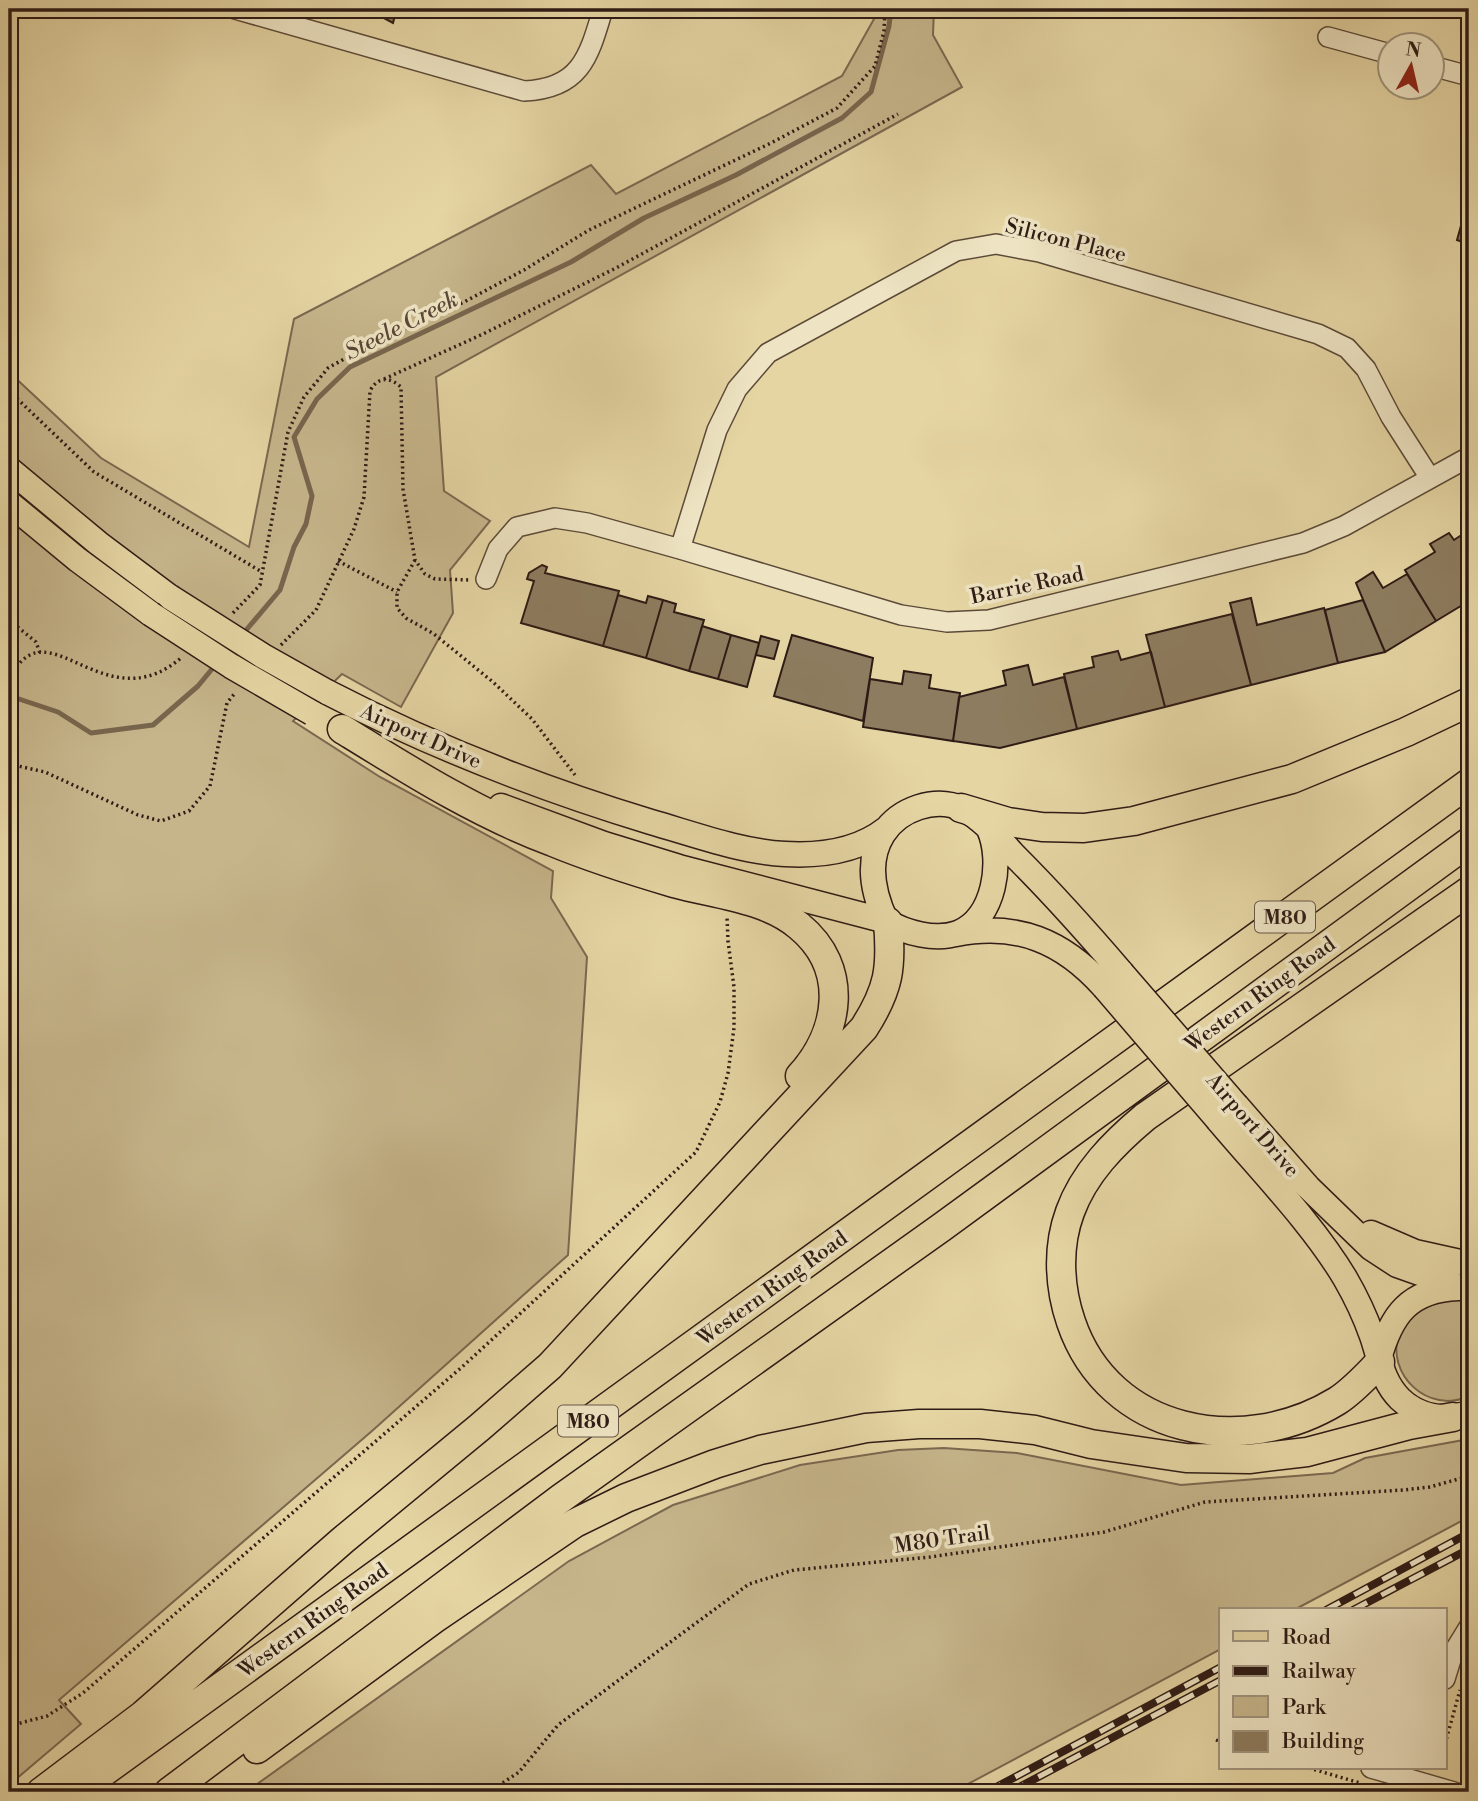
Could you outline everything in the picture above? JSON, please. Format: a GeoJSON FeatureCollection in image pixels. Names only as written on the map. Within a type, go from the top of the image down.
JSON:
{"type":"FeatureCollection","features":[{"type":"Feature","properties":{"kind":"highway"},"geometry":{"type":"LineString","coordinates":[[961,808],[1008,822],[1042,827],[1084,828],[1133,821],[1292,779],[1406,732],[1469,702]]}},
{"type":"Feature","properties":{"kind":"highway"},"geometry":{"type":"LineString","coordinates":[[342,729],[438,788],[551,842],[662,879],[759,905],[789,918],[812,939],[829,969],[833,987],[833,1019],[822,1046],[813,1062],[680,1226]]}},
{"type":"Feature","properties":{"kind":"highway","name":"Western Ring Road"},"geometry":{"type":"LineString","coordinates":[[76,1792],[1469,783]]}},
{"type":"Feature","properties":{"kind":"highway","name":"Western Ring Road"},"geometry":{"type":"LineString","coordinates":[[169,1792],[560,1499],[943,1227],[1469,842]]}},
{"type":"Feature","properties":{"kind":"highway"},"geometry":{"type":"LineString","coordinates":[[1379,1361],[1339,1400],[1317,1412],[1279,1425],[1241,1432],[1219,1432],[1163,1419],[1142,1409],[1118,1392],[1100,1374],[1085,1352],[1072,1327],[1064,1297],[1062,1247],[1069,1213],[1080,1190],[1113,1144],[1145,1117],[1469,891]]}},
{"type":"Feature","properties":{"kind":"highway"},"geometry":{"type":"LineString","coordinates":[[41,1792],[143,1715],[343,1540],[550,1366],[864,1028],[875,1011],[888,976],[891,960],[887,921]]}},
{"type":"Feature","properties":{"kind":"highway"},"geometry":{"type":"LineString","coordinates":[[198,1792],[434,1619],[575,1523],[626,1497],[760,1450],[866,1428],[919,1424],[980,1424],[1035,1430],[1091,1444],[1186,1458],[1249,1459],[1307,1452],[1409,1425],[1461,1415]]}},
{"type":"Feature","properties":{"kind":"main road","name":"Airport Drive"},"geometry":{"type":"LineString","coordinates":[[9,470],[98,543],[170,597],[263,656],[405,732],[471,759],[580,799],[682,831],[781,854],[804,855],[843,850],[871,839],[887,828]]}},
{"type":"Feature","properties":{"kind":"main road","name":"Airport Drive"},"geometry":{"type":"LineString","coordinates":[[9,503],[78,560],[151,614],[230,666],[312,713],[446,783],[552,826],[679,867],[887,921]]}},
{"type":"Feature","properties":{"kind":"main road"},"geometry":{"type":"LineString","coordinates":[[932,804],[961,808],[989,829],[996,849],[996,876],[992,890],[974,922],[956,934],[940,936],[918,933],[887,921],[876,896],[873,859],[877,845],[887,828],[916,807],[932,804]]}},
{"type":"Feature","properties":{"kind":"main road","name":"Airport Drive"},"geometry":{"type":"LineString","coordinates":[[989,829],[1068,909],[1113,980],[1227,1113],[1334,1261],[1357,1299],[1386,1381],[1401,1400],[1429,1416],[1461,1415]]}},
{"type":"Feature","properties":{"kind":"main road","name":"Airport Drive"},"geometry":{"type":"LineString","coordinates":[[956,934],[974,930],[1004,931],[1042,940],[1113,980]]}},
{"type":"Feature","properties":{"kind":"main road","name":"Airport Drive"},"geometry":{"type":"LineString","coordinates":[[1227,1113],[1358,1238],[1397,1265],[1467,1283]]}},
{"type":"Feature","properties":{"kind":"main road"},"geometry":{"type":"LineString","coordinates":[[1379,1361],[1391,1325],[1402,1308],[1434,1291],[1467,1283]]}},
{"type":"Feature","properties":{"kind":"street"},"geometry":{"type":"LineString","coordinates":[[235,9],[524,91],[550,88],[571,77],[589,54],[603,9]]}},
{"type":"Feature","properties":{"kind":"street"},"geometry":{"type":"LineString","coordinates":[[1328,37],[1376,50]]}},
{"type":"Feature","properties":{"kind":"street"},"geometry":{"type":"LineString","coordinates":[[1446,70],[1469,76]]}},
{"type":"Feature","properties":{"kind":"street","name":"Silicon Place"},"geometry":{"type":"LineString","coordinates":[[680,549],[717,430],[737,389],[768,353],[956,251],[996,244],[1039,252],[1318,334],[1347,348],[1366,369],[1391,416],[1430,478]]}},
{"type":"Feature","properties":{"kind":"street","name":"Barrie Road"},"geometry":{"type":"LineString","coordinates":[[486,579],[498,549],[517,527],[555,518],[587,523],[680,549],[901,615],[947,622],[989,620],[1303,543],[1344,526],[1469,457]]}},
{"type":"Feature","properties":{"kind":"street"},"geometry":{"type":"LineString","coordinates":[[1454,1681],[1453,1653],[1469,1627]]}},
{"type":"Feature","properties":{"kind":"street"},"geometry":{"type":"LineString","coordinates":[[1370,1776],[1417,1780],[1454,1792]]}},
{"type":"Feature","properties":{"kind":"path"},"geometry":{"type":"LineString","coordinates":[[228,618],[260,585],[288,432],[304,397],[328,368],[367,346],[464,302],[524,270],[589,230],[771,143],[837,107],[875,66],[884,31],[885,9]]}},
{"type":"Feature","properties":{"kind":"path"},"geometry":{"type":"LineString","coordinates":[[279,647],[316,610],[354,529],[364,497],[370,391],[374,384],[616,268],[898,114]]}},
{"type":"Feature","properties":{"kind":"path"},"geometry":{"type":"LineString","coordinates":[[383,379],[393,380],[401,387],[403,397],[400,409],[403,489],[415,560],[425,574],[435,579],[486,579]]}},
{"type":"Feature","properties":{"kind":"path"},"geometry":{"type":"LineString","coordinates":[[9,391],[94,472],[262,572]]}},
{"type":"Feature","properties":{"kind":"path"},"geometry":{"type":"LineString","coordinates":[[415,560],[397,592],[397,608],[406,618],[435,634],[459,653],[533,719],[577,777],[580,799]]}},
{"type":"Feature","properties":{"kind":"path"},"geometry":{"type":"LineString","coordinates":[[338,561],[397,592]]}},
{"type":"Feature","properties":{"kind":"path"},"geometry":{"type":"LineString","coordinates":[[9,620],[36,642],[40,653]]}},
{"type":"Feature","properties":{"kind":"path"},"geometry":{"type":"LineString","coordinates":[[9,675],[30,654],[50,651],[95,671],[129,680],[168,669],[191,650]]}},
{"type":"Feature","properties":{"kind":"path"},"geometry":{"type":"LineString","coordinates":[[9,764],[45,772],[138,815],[161,821],[189,811],[210,786],[227,703],[243,684]]}},
{"type":"Feature","properties":{"kind":"path"},"geometry":{"type":"LineString","coordinates":[[9,1726],[47,1716],[93,1685],[462,1367],[696,1152],[720,1102],[728,1073],[734,1028],[734,987],[728,941],[727,897]]}},
{"type":"Feature","properties":{"kind":"path","name":"M80 Trail"},"geometry":{"type":"LineString","coordinates":[[489,1792],[519,1772],[558,1725],[696,1621],[749,1584],[783,1573],[930,1557],[1104,1532],[1206,1502],[1430,1488],[1469,1476]]}},
{"type":"Feature","properties":{"kind":"path"},"geometry":{"type":"LineString","coordinates":[[1446,1737],[1454,1681]]}},
{"type":"Feature","properties":{"kind":"path"},"geometry":{"type":"LineString","coordinates":[[1324,1770],[1370,1776]]}},
{"type":"Feature","properties":{"kind":"green space"},"geometry":{"type":"Polygon","coordinates":[[[875,9],[934,9],[933,35],[962,87],[436,377],[444,491],[490,521],[450,570],[453,613],[401,707],[342,674],[293,721],[380,777],[553,871],[551,898],[587,957],[568,1255],[372,1431],[59,1700],[81,1724],[9,1785],[9,372],[101,458],[249,547],[294,319],[591,165],[616,194],[842,76],[874,19],[875,9]]]}},
{"type":"Feature","properties":{"kind":"green space"},"geometry":{"type":"Polygon","coordinates":[[[1458,1299],[1469,1303],[1469,1396],[1439,1400],[1414,1387],[1404,1376],[1396,1349],[1399,1333],[1423,1304],[1458,1299]]]}},
{"type":"Feature","properties":{"kind":"green space"},"geometry":{"type":"Polygon","coordinates":[[[1469,1439],[1469,1517],[1298,1608],[1219,1608],[1219,1650],[953,1792],[246,1792],[569,1561],[673,1505],[800,1465],[898,1450],[944,1448],[1017,1453],[1181,1485],[1333,1473],[1365,1458],[1469,1439]]]}},
{"type":"Feature","properties":{"kind":"building"},"geometry":{"type":"Polygon","coordinates":[[[365,9],[407,9],[405,16],[396,11],[393,23],[380,16],[381,13],[365,9]]]}},
{"type":"Feature","properties":{"kind":"building"},"geometry":{"type":"Polygon","coordinates":[[[1469,197],[1469,244],[1457,240],[1469,197]]]}},
{"type":"Feature","properties":{"kind":"building"},"geometry":{"type":"Polygon","coordinates":[[[1469,530],[1469,601],[1436,621],[1405,570],[1435,552],[1430,544],[1449,533],[1454,540],[1469,530]]]}},
{"type":"Feature","properties":{"kind":"building"},"geometry":{"type":"Polygon","coordinates":[[[542,565],[547,567],[545,573],[619,591],[603,646],[521,623],[534,581],[527,579],[529,573],[542,565]]]}},
{"type":"Feature","properties":{"kind":"building"},"geometry":{"type":"Polygon","coordinates":[[[1373,572],[1383,588],[1407,574],[1436,621],[1385,652],[1356,583],[1373,572]]]}},
{"type":"Feature","properties":{"kind":"building"},"geometry":{"type":"Polygon","coordinates":[[[618,595],[646,603],[648,596],[663,600],[646,658],[603,646],[618,595]]]}},
{"type":"Feature","properties":{"kind":"building"},"geometry":{"type":"Polygon","coordinates":[[[1251,598],[1257,625],[1324,608],[1338,663],[1251,685],[1230,603],[1251,598]]]}},
{"type":"Feature","properties":{"kind":"building"},"geometry":{"type":"Polygon","coordinates":[[[663,600],[676,604],[674,612],[704,620],[689,671],[646,658],[663,600]]]}},
{"type":"Feature","properties":{"kind":"building"},"geometry":{"type":"Polygon","coordinates":[[[1363,600],[1385,652],[1338,663],[1325,610],[1363,600]]]}},
{"type":"Feature","properties":{"kind":"building"},"geometry":{"type":"Polygon","coordinates":[[[1232,614],[1251,685],[1165,707],[1146,635],[1232,614]]]}},
{"type":"Feature","properties":{"kind":"building"},"geometry":{"type":"Polygon","coordinates":[[[702,626],[731,635],[718,679],[689,671],[702,626]]]}},
{"type":"Feature","properties":{"kind":"building"},"geometry":{"type":"Polygon","coordinates":[[[731,635],[759,643],[747,687],[718,679],[731,635]]]}},
{"type":"Feature","properties":{"kind":"building"},"geometry":{"type":"Polygon","coordinates":[[[792,635],[873,658],[863,721],[774,696],[792,635]]]}},
{"type":"Feature","properties":{"kind":"building"},"geometry":{"type":"Polygon","coordinates":[[[761,636],[779,641],[774,659],[756,655],[761,636]]]}},
{"type":"Feature","properties":{"kind":"building"},"geometry":{"type":"Polygon","coordinates":[[[1118,651],[1121,660],[1151,652],[1165,707],[1077,729],[1064,674],[1094,667],[1092,657],[1118,651]]]}},
{"type":"Feature","properties":{"kind":"building"},"geometry":{"type":"Polygon","coordinates":[[[1028,665],[1033,685],[1064,677],[1077,729],[1000,748],[953,741],[959,697],[1006,685],[1003,671],[1028,665]]]}},
{"type":"Feature","properties":{"kind":"building"},"geometry":{"type":"Polygon","coordinates":[[[904,671],[931,675],[929,688],[960,693],[953,741],[863,727],[870,679],[902,684],[904,671]]]}},
{"type":"Feature","properties":{"kind":"waterway","name":"Steele Creek"},"geometry":{"type":"LineString","coordinates":[[242,635],[280,590],[294,547],[306,524],[312,496],[294,437],[317,399],[350,367],[571,262],[644,218],[736,175],[842,118],[871,92],[891,9]]}},
{"type":"Feature","properties":{"kind":"waterway","name":"Steele Creek"},"geometry":{"type":"LineString","coordinates":[[9,699],[19,699],[58,712],[91,733],[153,725],[198,686],[217,663]]}},
{"type":"Feature","properties":{"kind":"railway"},"geometry":{"type":"LineString","coordinates":[[1330,1608],[1469,1533]]}},
{"type":"Feature","properties":{"kind":"railway"},"geometry":{"type":"LineString","coordinates":[[1357,1608],[1469,1549]]}},
{"type":"Feature","properties":{"kind":"railway"},"geometry":{"type":"LineString","coordinates":[[987,1792],[1219,1668]]}},
{"type":"Feature","properties":{"kind":"railway"},"geometry":{"type":"LineString","coordinates":[[1010,1792],[1219,1681]]}}]}
